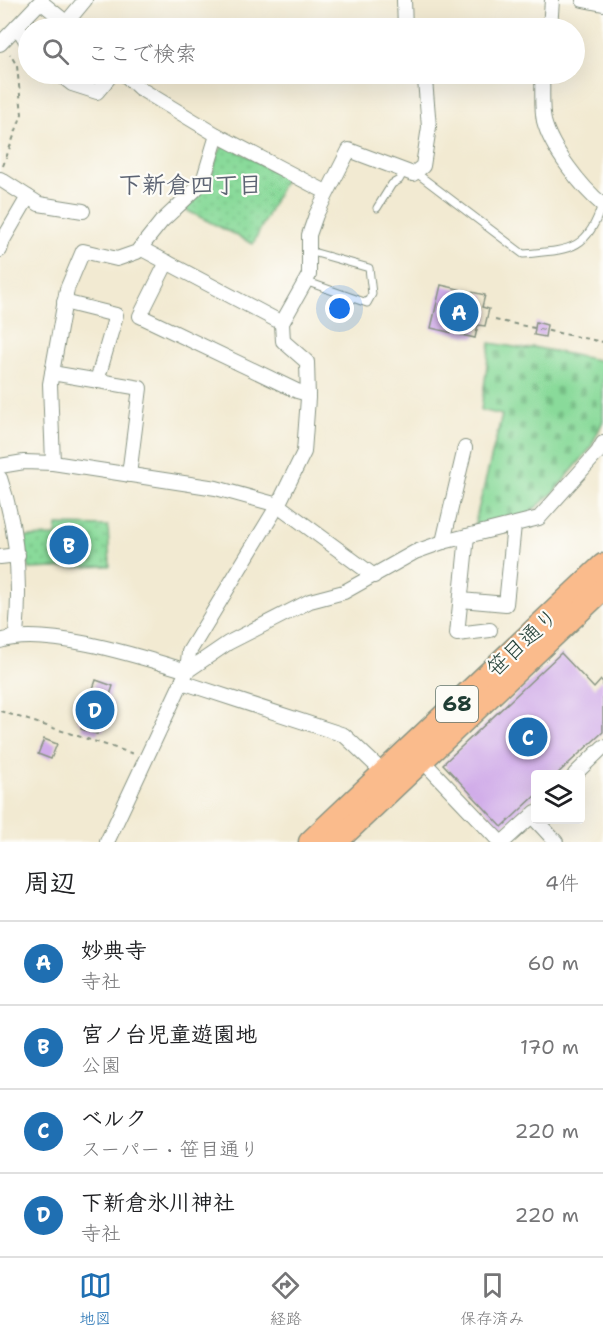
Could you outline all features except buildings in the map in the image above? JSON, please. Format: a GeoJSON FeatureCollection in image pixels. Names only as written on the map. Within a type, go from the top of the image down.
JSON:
{"type":"FeatureCollection","features":[{"type":"Feature","properties":{"kind":"main road","name":"笹目通り"},"geometry":{"type":"LineString","coordinates":[[310,842],[603,565]]}},
{"type":"Feature","properties":{"kind":"main road","name":"笹目通り"},"geometry":{"type":"LineString","coordinates":[[336,842],[603,589]]}},
{"type":"Feature","properties":{"kind":"street"},"geometry":{"type":"LineString","coordinates":[[75,18],[86,0]]}},
{"type":"Feature","properties":{"kind":"street"},"geometry":{"type":"LineString","coordinates":[[404,0],[405,18]]}},
{"type":"Feature","properties":{"kind":"street"},"geometry":{"type":"LineString","coordinates":[[551,18],[552,0]]}},
{"type":"Feature","properties":{"kind":"street"},"geometry":{"type":"LineString","coordinates":[[25,18],[42,1],[61,18]]}},
{"type":"Feature","properties":{"kind":"street"},"geometry":{"type":"LineString","coordinates":[[1,43],[17,26]]}},
{"type":"Feature","properties":{"kind":"street"},"geometry":{"type":"LineString","coordinates":[[72,84],[97,92],[104,84]]}},
{"type":"Feature","properties":{"kind":"street"},"geometry":{"type":"LineString","coordinates":[[135,84],[216,135],[326,192]]}},
{"type":"Feature","properties":{"kind":"street"},"geometry":{"type":"LineString","coordinates":[[107,842],[185,676],[189,652],[278,505],[304,452],[308,394],[307,362],[283,341],[282,323],[309,274],[309,235],[326,192],[349,150],[410,171],[423,166],[429,127],[425,84]]}},
{"type":"Feature","properties":{"kind":"street"},"geometry":{"type":"LineString","coordinates":[[542,84],[544,121],[581,185],[602,204]]}},
{"type":"Feature","properties":{"kind":"street"},"geometry":{"type":"LineString","coordinates":[[53,463],[50,420],[52,373],[64,302],[83,252],[117,259],[137,252],[160,222],[195,190],[204,178],[216,135]]}},
{"type":"Feature","properties":{"kind":"street"},"geometry":{"type":"LineString","coordinates":[[0,178],[39,204],[83,211]]}},
{"type":"Feature","properties":{"kind":"street"},"geometry":{"type":"LineString","coordinates":[[0,250],[28,197]]}},
{"type":"Feature","properties":{"kind":"street"},"geometry":{"type":"LineString","coordinates":[[140,248],[282,323]]}},
{"type":"Feature","properties":{"kind":"street"},"geometry":{"type":"LineString","coordinates":[[166,262],[140,316],[297,391],[308,394]]}},
{"type":"Feature","properties":{"kind":"street"},"geometry":{"type":"LineString","coordinates":[[64,302],[116,315],[97,381]]}},
{"type":"Feature","properties":{"kind":"street"},"geometry":{"type":"LineString","coordinates":[[52,373],[140,388],[129,475]]}},
{"type":"Feature","properties":{"kind":"street"},"geometry":{"type":"LineString","coordinates":[[185,676],[228,643],[310,601],[344,592],[415,552],[443,542],[539,518],[598,452],[603,443]]}},
{"type":"Feature","properties":{"kind":"street"},"geometry":{"type":"LineString","coordinates":[[443,542],[465,448]]}},
{"type":"Feature","properties":{"kind":"street"},"geometry":{"type":"LineString","coordinates":[[0,466],[24,462],[53,463],[216,488],[278,505],[374,576]]}},
{"type":"Feature","properties":{"kind":"street"},"geometry":{"type":"LineString","coordinates":[[0,478],[10,506],[18,555],[16,635]]}},
{"type":"Feature","properties":{"kind":"street"},"geometry":{"type":"LineString","coordinates":[[461,600],[506,604],[514,525]]}},
{"type":"Feature","properties":{"kind":"street"},"geometry":{"type":"LineString","coordinates":[[467,536],[457,634],[490,630]]}},
{"type":"Feature","properties":{"kind":"street"},"geometry":{"type":"LineString","coordinates":[[0,557],[18,555]]}},
{"type":"Feature","properties":{"kind":"street"},"geometry":{"type":"LineString","coordinates":[[0,640],[16,635],[106,647],[344,735],[384,772]]}},
{"type":"Feature","properties":{"kind":"street"},"geometry":{"type":"LineString","coordinates":[[579,770],[603,747]]}},
{"type":"Feature","properties":{"kind":"street"},"geometry":{"type":"LineString","coordinates":[[422,760],[501,842],[531,817]]}},
{"type":"Feature","properties":{"kind":"street"},"geometry":{"type":"LineString","coordinates":[[542,824],[556,842]]}},
{"type":"Feature","properties":{"kind":"lane"},"geometry":{"type":"LineString","coordinates":[[377,208],[410,171],[523,254],[564,250],[577,245],[593,230],[602,204]]}},
{"type":"Feature","properties":{"kind":"lane"},"geometry":{"type":"LineString","coordinates":[[305,281],[367,303],[372,294],[369,268],[309,251]]}},
{"type":"Feature","properties":{"kind":"path"},"geometry":{"type":"LineString","coordinates":[[1,43],[17,66],[18,76]]}},
{"type":"Feature","properties":{"kind":"path"},"geometry":{"type":"LineString","coordinates":[[0,173],[22,114],[19,84]]}},
{"type":"Feature","properties":{"kind":"path"},"geometry":{"type":"LineString","coordinates":[[495,320],[603,342]]}},
{"type":"Feature","properties":{"kind":"path"},"geometry":{"type":"LineString","coordinates":[[0,711],[147,758]]}},
{"type":"Feature","properties":{"kind":"green space"},"geometry":{"type":"Polygon","coordinates":[[[225,144],[286,177],[253,244],[184,209],[208,184],[219,152],[225,144]]]}},
{"type":"Feature","properties":{"kind":"green space"},"geometry":{"type":"Polygon","coordinates":[[[490,343],[527,349],[533,347],[603,361],[603,421],[590,449],[553,493],[526,516],[474,526],[502,415],[481,410],[490,343]]]}},
{"type":"Feature","properties":{"kind":"green space"},"geometry":{"type":"Polygon","coordinates":[[[57,525],[108,526],[110,566],[29,569],[24,537],[56,536],[57,525]]]}},
{"type":"Feature","properties":{"kind":"place","name":"妙典寺"},"geometry":{"type":"Point","coordinates":[459,312]}},
{"type":"Feature","properties":{"kind":"place","name":"宮ノ台児童遊園地"},"geometry":{"type":"Point","coordinates":[69,545]}},
{"type":"Feature","properties":{"kind":"place","name":"下新倉氷川神社"},"geometry":{"type":"Point","coordinates":[95,710]}},
{"type":"Feature","properties":{"kind":"place","name":"ベルク"},"geometry":{"type":"Point","coordinates":[528,737]}},
{"type":"Feature","properties":{"kind":"district","name":"下新倉四丁目"},"geometry":{"type":"Point","coordinates":[190,185]}}]}
